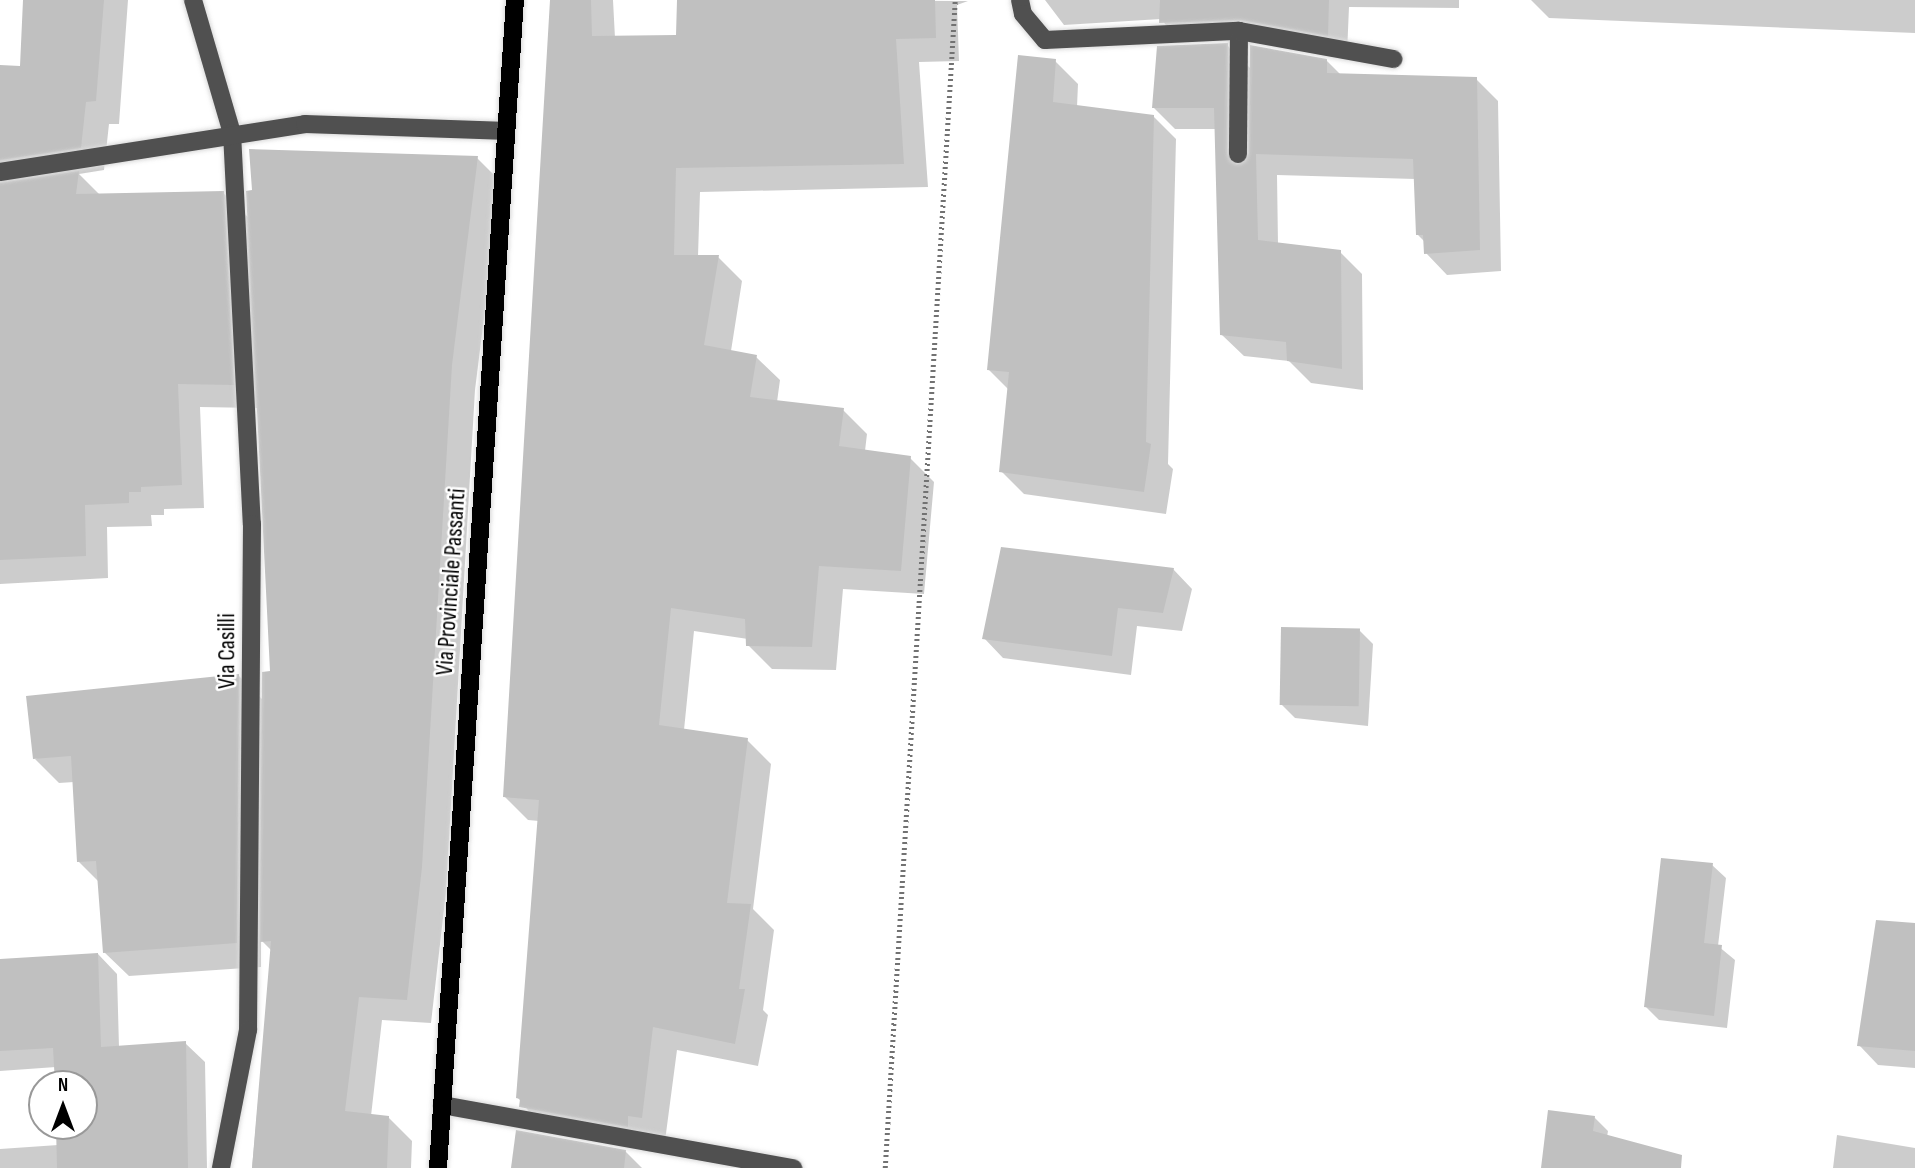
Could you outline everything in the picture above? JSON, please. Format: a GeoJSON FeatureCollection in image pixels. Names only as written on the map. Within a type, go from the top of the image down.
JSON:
{"type":"FeatureCollection","features":[{"type":"Feature","properties":{"kind":"main road","name":"Via Provinciale Passanti"},"geometry":{"type":"LineString","coordinates":[[438,1168],[515,0]]}},
{"type":"Feature","properties":{"kind":"street","name":"Via Casilli"},"geometry":{"type":"LineString","coordinates":[[193,0],[232,133],[252,524],[248,1030],[221,1168]]}},
{"type":"Feature","properties":{"kind":"street"},"geometry":{"type":"LineString","coordinates":[[1020,0],[1023,14],[1045,40],[1239,31],[1393,59]]}},
{"type":"Feature","properties":{"kind":"street"},"geometry":{"type":"LineString","coordinates":[[1238,154],[1239,31]]}},
{"type":"Feature","properties":{"kind":"street"},"geometry":{"type":"LineString","coordinates":[[0,172],[232,133],[306,124],[506,131]]}},
{"type":"Feature","properties":{"kind":"street"},"geometry":{"type":"LineString","coordinates":[[442,1105],[793,1168]]}},
{"type":"Feature","properties":{"kind":"path"},"geometry":{"type":"LineString","coordinates":[[885,1168],[956,0]]}},
{"type":"Feature","properties":{"kind":"building"},"geometry":{"type":"Polygon","coordinates":[[[23,0],[104,0],[96,101],[86,102],[81,148],[0,160],[0,65],[20,66],[23,0]]]}},
{"type":"Feature","properties":{"kind":"building"},"geometry":{"type":"Polygon","coordinates":[[[550,0],[591,0],[592,36],[676,35],[677,0],[935,0],[936,38],[896,39],[904,164],[676,168],[674,255],[719,255],[704,345],[757,355],[750,397],[844,408],[839,446],[911,456],[901,571],[819,566],[812,647],[746,646],[745,619],[671,608],[659,725],[748,738],[727,903],[751,904],[739,989],[745,989],[735,1044],[653,1027],[642,1118],[628,1116],[628,1127],[519,1107],[520,1099],[516,1098],[539,800],[503,797],[550,0]]]}},
{"type":"Feature","properties":{"kind":"building"},"geometry":{"type":"Polygon","coordinates":[[[1160,0],[1329,0],[1328,36],[1241,20],[1159,23],[1160,0]]]}},
{"type":"Feature","properties":{"kind":"building"},"geometry":{"type":"Polygon","coordinates":[[[1228,43],[1227,154],[1237,165],[1249,154],[1250,45],[1327,59],[1327,73],[1477,77],[1480,250],[1424,254],[1423,235],[1416,235],[1413,159],[1256,154],[1258,240],[1341,250],[1342,369],[1287,361],[1286,342],[1220,335],[1214,108],[1152,108],[1157,46],[1228,43]]]}},
{"type":"Feature","properties":{"kind":"building"},"geometry":{"type":"Polygon","coordinates":[[[1018,55],[1056,59],[1053,102],[1154,115],[1146,442],[1151,444],[1144,492],[999,472],[1009,372],[987,370],[1018,55]]]}},
{"type":"Feature","properties":{"kind":"building"},"geometry":{"type":"Polygon","coordinates":[[[249,149],[478,156],[452,365],[422,867],[407,1000],[359,997],[345,1111],[389,1116],[387,1168],[252,1168],[271,941],[260,942],[262,672],[270,671],[246,191],[252,190],[249,149]]]}},
{"type":"Feature","properties":{"kind":"building"},"geometry":{"type":"Polygon","coordinates":[[[79,171],[76,194],[224,191],[234,385],[178,384],[182,485],[141,487],[141,492],[129,492],[129,503],[85,505],[86,556],[0,560],[0,183],[79,171]]]}},
{"type":"Feature","properties":{"kind":"building"},"geometry":{"type":"Polygon","coordinates":[[[1001,547],[1174,568],[1163,613],[1118,608],[1112,656],[982,639],[1001,547]]]}},
{"type":"Feature","properties":{"kind":"building"},"geometry":{"type":"Polygon","coordinates":[[[1281,627],[1360,628],[1359,706],[1280,705],[1281,627]]]}},
{"type":"Feature","properties":{"kind":"building"},"geometry":{"type":"Polygon","coordinates":[[[239,674],[237,943],[103,953],[96,861],[77,862],[71,756],[33,759],[26,696],[239,674]]]}},
{"type":"Feature","properties":{"kind":"building"},"geometry":{"type":"Polygon","coordinates":[[[1661,858],[1713,863],[1704,943],[1722,945],[1714,1016],[1644,1007],[1661,858]]]}},
{"type":"Feature","properties":{"kind":"building"},"geometry":{"type":"Polygon","coordinates":[[[1876,920],[1915,923],[1915,1051],[1857,1046],[1876,920]]]}},
{"type":"Feature","properties":{"kind":"building"},"geometry":{"type":"Polygon","coordinates":[[[98,953],[101,1047],[186,1041],[188,1168],[57,1168],[56,1140],[98,1140],[98,1070],[54,1070],[53,1048],[0,1051],[0,959],[98,953]]]}},
{"type":"Feature","properties":{"kind":"building"},"geometry":{"type":"Polygon","coordinates":[[[1548,1110],[1595,1116],[1593,1131],[1682,1155],[1681,1168],[1541,1168],[1548,1110]]]}},
{"type":"Feature","properties":{"kind":"building"},"geometry":{"type":"Polygon","coordinates":[[[516,1130],[626,1150],[624,1168],[511,1168],[516,1130]]]}}]}
